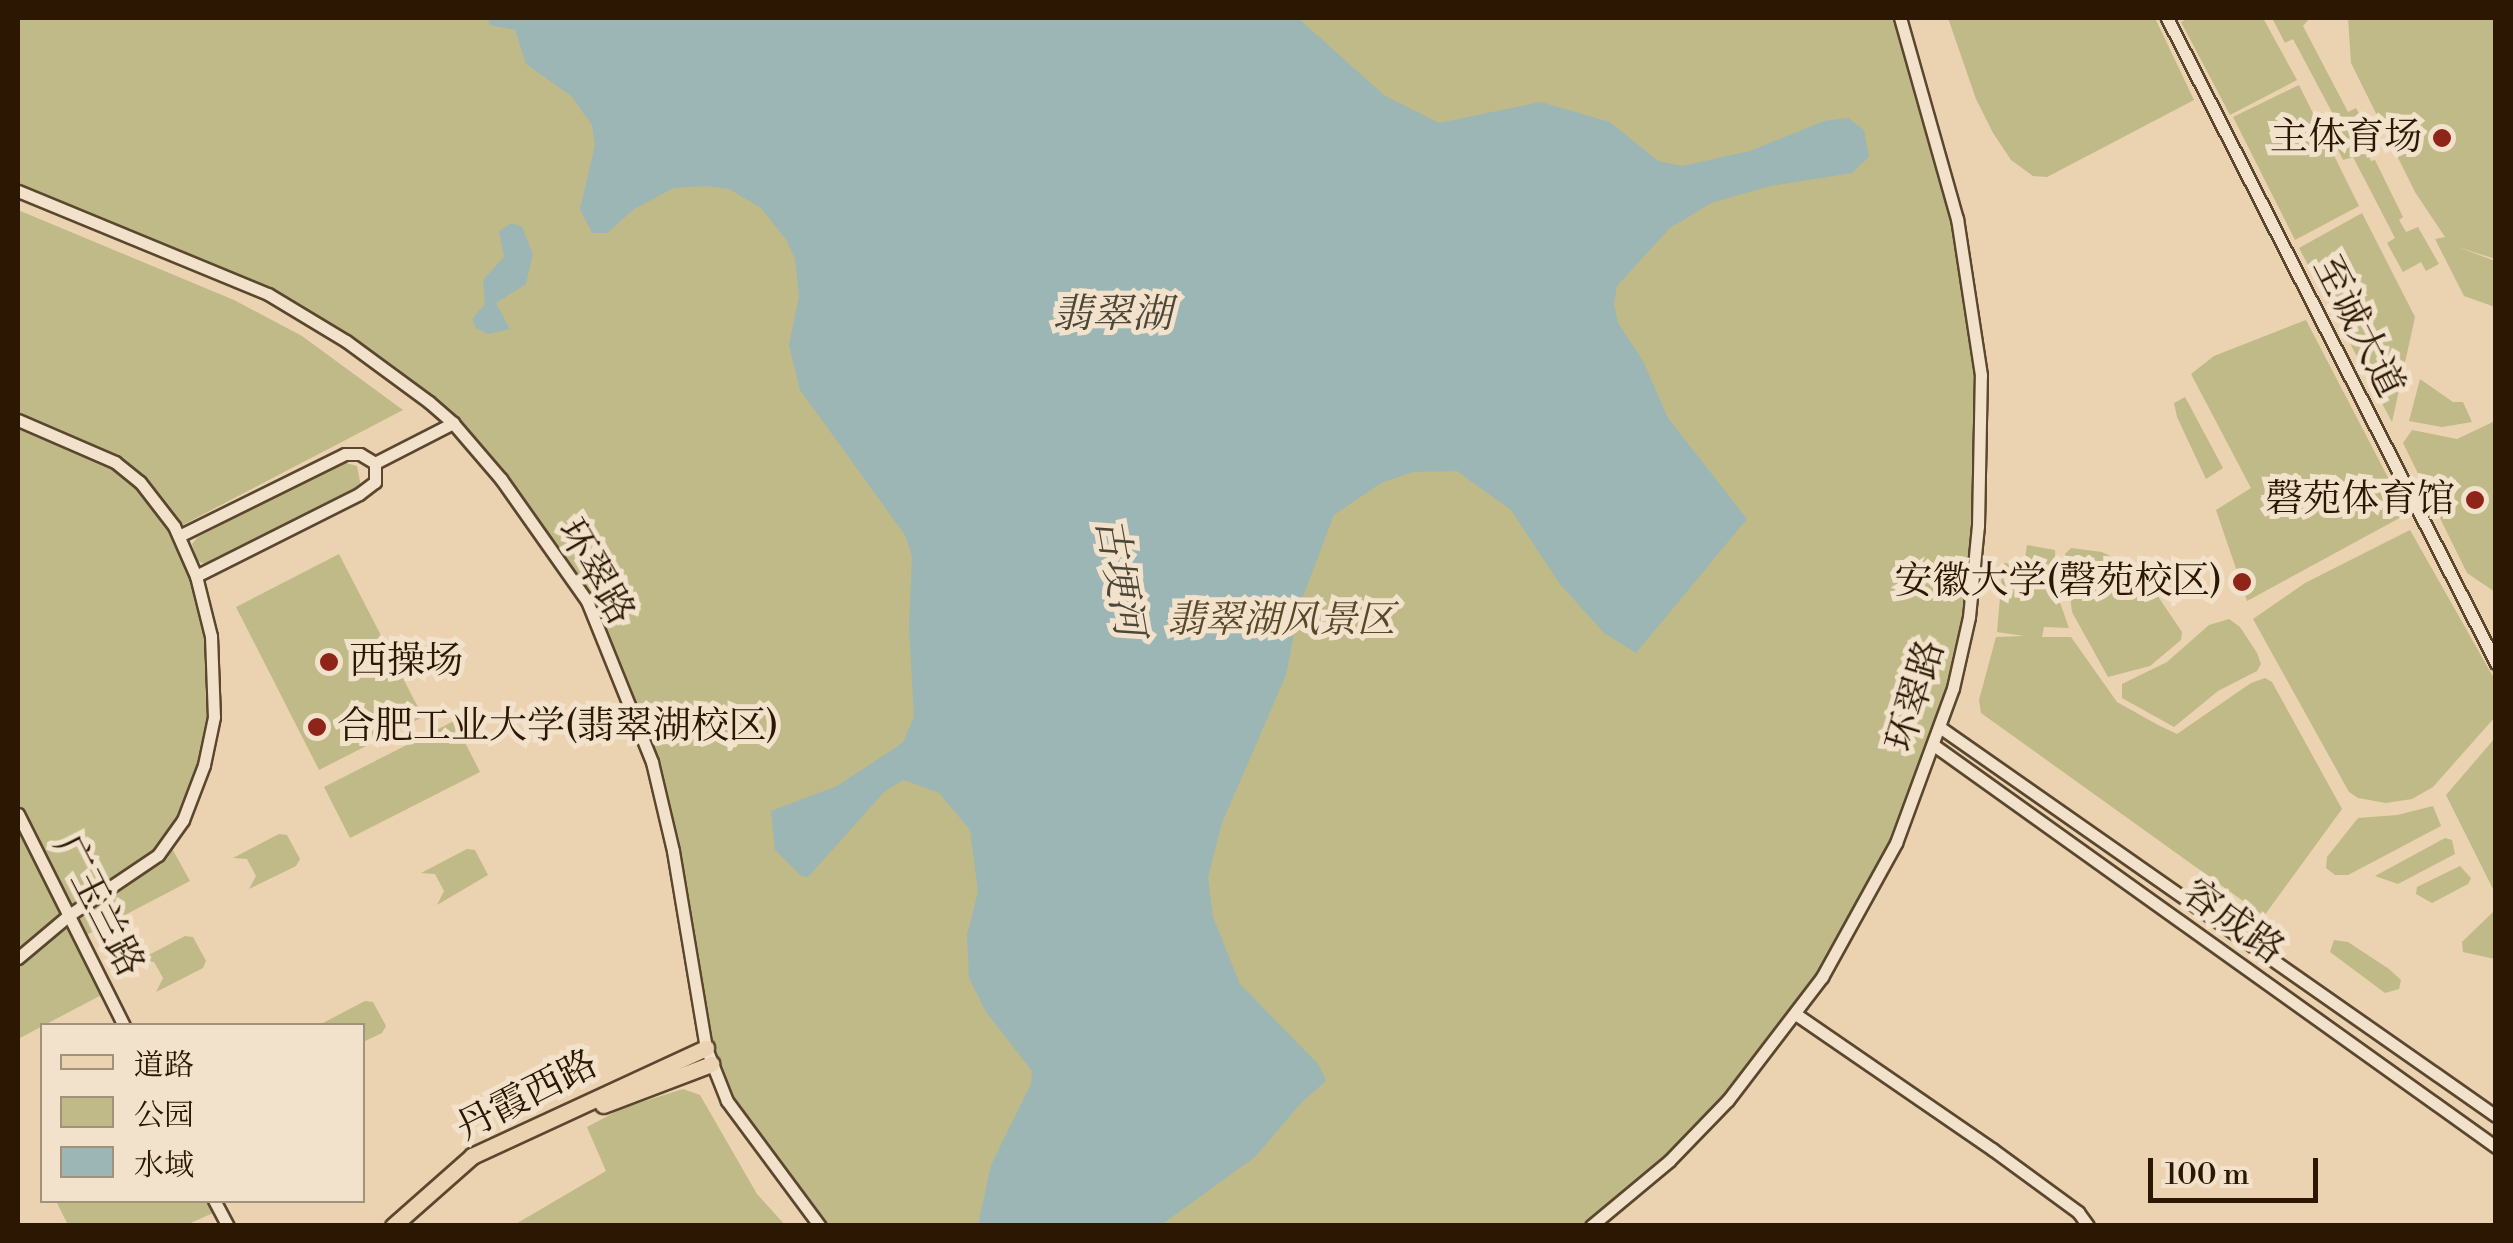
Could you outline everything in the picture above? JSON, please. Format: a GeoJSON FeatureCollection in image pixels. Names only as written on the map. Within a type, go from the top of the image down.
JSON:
{"type":"FeatureCollection","features":[{"type":"Feature","properties":{"kind":"main road","name":"丹霞西路"},"geometry":{"type":"LineString","coordinates":[[393,1226],[472,1156],[708,1056]]}},
{"type":"Feature","properties":{"kind":"main road","name":"丹霞西路"},"geometry":{"type":"LineString","coordinates":[[405,1226],[483,1158],[708,1056]]}},
{"type":"Feature","properties":{"kind":"street","name":"环翠路"},"geometry":{"type":"LineString","coordinates":[[1591,1226],[1686,1144],[1743,1084],[1796,1015],[1843,944],[1880,877],[1941,728],[1969,617],[1982,480],[1980,375],[1957,219],[1900,18]]}},
{"type":"Feature","properties":{"kind":"street","name":"至诚大道"},"geometry":{"type":"LineString","coordinates":[[2167,18],[2496,663]]}},
{"type":"Feature","properties":{"kind":"street","name":"环翠路"},"geometry":{"type":"LineString","coordinates":[[18,191],[268,294],[346,341],[453,422],[500,479],[586,602],[644,744],[673,850],[708,1056],[727,1102],[820,1226]]}},
{"type":"Feature","properties":{"kind":"street"},"geometry":{"type":"LineString","coordinates":[[18,420],[115,462],[140,482],[179,536],[196,576],[211,652],[214,717],[204,766],[183,820],[158,855],[69,916],[18,958]]}},
{"type":"Feature","properties":{"kind":"street"},"geometry":{"type":"LineString","coordinates":[[376,463],[453,422]]}},
{"type":"Feature","properties":{"kind":"street"},"geometry":{"type":"LineString","coordinates":[[179,536],[346,454],[360,454],[376,463]]}},
{"type":"Feature","properties":{"kind":"street"},"geometry":{"type":"LineString","coordinates":[[196,576],[358,494],[375,482],[376,463]]}},
{"type":"Feature","properties":{"kind":"street","name":"容成路"},"geometry":{"type":"LineString","coordinates":[[1941,728],[2496,1116]]}},
{"type":"Feature","properties":{"kind":"street","name":"容成路"},"geometry":{"type":"LineString","coordinates":[[1935,746],[2496,1147]]}},
{"type":"Feature","properties":{"kind":"street","name":"广玉兰路"},"geometry":{"type":"LineString","coordinates":[[18,814],[122,1023]]}},
{"type":"Feature","properties":{"kind":"street"},"geometry":{"type":"LineString","coordinates":[[1796,1015],[1992,1148],[2078,1212],[2088,1226]]}},
{"type":"Feature","properties":{"kind":"street"},"geometry":{"type":"LineString","coordinates":[[216,1203],[228,1226]]}},
{"type":"Feature","properties":{"kind":"green space","name":"翡翠湖风景区"},"geometry":{"type":"Polygon","coordinates":[[[18,18],[1900,18],[1948,183],[1981,375],[1969,617],[1935,746],[1861,913],[1728,1100],[1591,1225],[820,1225],[727,1101],[711,1064],[657,778],[587,601],[453,423],[268,294],[18,191],[18,18]]]}},
{"type":"Feature","properties":{"kind":"green space"},"geometry":{"type":"Polygon","coordinates":[[[1948,18],[2155,18],[2194,100],[2047,177],[2033,176],[2011,160],[1993,133],[1976,99],[1948,18]]]}},
{"type":"Feature","properties":{"kind":"green space"},"geometry":{"type":"Polygon","coordinates":[[[2189,18],[2263,18],[2297,80],[2230,115],[2181,22],[2189,18]]]}},
{"type":"Feature","properties":{"kind":"green space"},"geometry":{"type":"Polygon","coordinates":[[[2272,18],[2310,18],[2303,26],[2348,112],[2356,108],[2377,147],[2367,153],[2371,161],[2375,160],[2403,217],[2399,220],[2406,232],[2418,227],[2439,264],[2426,271],[2421,262],[2403,272],[2387,243],[2395,238],[2353,157],[2343,160],[2324,122],[2334,116],[2293,39],[2285,43],[2272,18]]]}},
{"type":"Feature","properties":{"kind":"green space","name":"主体育场"},"geometry":{"type":"Polygon","coordinates":[[[2348,18],[2495,18],[2495,259],[2458,247],[2495,261],[2495,307],[2464,296],[2435,239],[2445,237],[2415,192],[2351,63],[2348,18]]]}},
{"type":"Feature","properties":{"kind":"green space"},"geometry":{"type":"Polygon","coordinates":[[[2299,85],[2359,206],[2295,240],[2233,117],[2299,85]]]}},
{"type":"Feature","properties":{"kind":"green space"},"geometry":{"type":"Polygon","coordinates":[[[18,210],[234,300],[302,336],[403,410],[175,529],[211,636],[214,717],[204,765],[169,843],[190,881],[79,939],[107,992],[48,1023],[40,1023],[40,1027],[18,1039],[18,210]]]}},
{"type":"Feature","properties":{"kind":"green space"},"geometry":{"type":"Polygon","coordinates":[[[2362,213],[2415,317],[2392,422],[2299,248],[2362,213]]]}},
{"type":"Feature","properties":{"kind":"green space"},"geometry":{"type":"Polygon","coordinates":[[[2306,320],[2407,514],[2247,601],[2216,510],[2251,488],[2191,374],[2214,356],[2306,320]]]}},
{"type":"Feature","properties":{"kind":"green space"},"geometry":{"type":"Polygon","coordinates":[[[2420,379],[2453,402],[2463,402],[2472,422],[2442,427],[2409,421],[2420,379]]]}},
{"type":"Feature","properties":{"kind":"green space"},"geometry":{"type":"Polygon","coordinates":[[[2185,397],[2223,468],[2206,479],[2177,417],[2174,403],[2185,397]]]}},
{"type":"Feature","properties":{"kind":"green space"},"geometry":{"type":"Polygon","coordinates":[[[2495,421],[2495,592],[2467,573],[2403,443],[2412,430],[2457,439],[2495,421]]]}},
{"type":"Feature","properties":{"kind":"green space"},"geometry":{"type":"Polygon","coordinates":[[[342,462],[357,466],[361,487],[208,565],[197,561],[192,544],[198,537],[342,462]]]}},
{"type":"Feature","properties":{"kind":"green space"},"geometry":{"type":"Polygon","coordinates":[[[2410,530],[2495,680],[2495,717],[2433,787],[2412,799],[2386,803],[2358,798],[2349,792],[2253,619],[2305,583],[2410,530]]]}},
{"type":"Feature","properties":{"kind":"green space"},"geometry":{"type":"Polygon","coordinates":[[[2027,545],[2055,550],[2057,594],[2069,628],[2044,627],[2042,637],[2071,637],[2117,702],[2158,725],[2177,734],[2251,683],[2265,678],[2272,682],[2342,809],[2264,916],[1981,713],[1979,700],[1996,637],[2024,636],[1997,632],[2003,563],[2024,565],[2027,545]]]}},
{"type":"Feature","properties":{"kind":"green space"},"geometry":{"type":"Polygon","coordinates":[[[2071,548],[2102,552],[2132,567],[2182,632],[2181,640],[2150,666],[2108,677],[2072,612],[2065,554],[2071,548]]]}},
{"type":"Feature","properties":{"kind":"green space","name":"西操场"},"geometry":{"type":"Polygon","coordinates":[[[339,554],[423,717],[319,770],[236,607],[339,554]]]}},
{"type":"Feature","properties":{"kind":"green space"},"geometry":{"type":"Polygon","coordinates":[[[2229,619],[2240,627],[2257,653],[2261,664],[2257,671],[2218,691],[2174,727],[2122,698],[2122,684],[2167,662],[2209,625],[2229,619]]]}},
{"type":"Feature","properties":{"kind":"green space"},"geometry":{"type":"Polygon","coordinates":[[[454,721],[480,772],[350,838],[324,787],[454,721]]]}},
{"type":"Feature","properties":{"kind":"green space"},"geometry":{"type":"Polygon","coordinates":[[[2495,738],[2495,893],[2446,795],[2495,738]]]}},
{"type":"Feature","properties":{"kind":"green space"},"geometry":{"type":"Polygon","coordinates":[[[2433,806],[2441,826],[2348,875],[2335,875],[2326,868],[2327,857],[2358,818],[2397,815],[2433,806]]]}},
{"type":"Feature","properties":{"kind":"green space"},"geometry":{"type":"Polygon","coordinates":[[[279,834],[287,835],[300,859],[296,866],[249,889],[256,876],[247,859],[233,858],[279,834]]]}},
{"type":"Feature","properties":{"kind":"green space"},"geometry":{"type":"Polygon","coordinates":[[[2445,838],[2452,840],[2455,854],[2398,884],[2375,876],[2445,838]]]}},
{"type":"Feature","properties":{"kind":"green space"},"geometry":{"type":"Polygon","coordinates":[[[467,849],[475,850],[488,875],[437,905],[444,891],[435,874],[421,873],[467,849]]]}},
{"type":"Feature","properties":{"kind":"green space"},"geometry":{"type":"Polygon","coordinates":[[[2460,866],[2471,878],[2468,884],[2432,903],[2416,894],[2417,887],[2460,866]]]}},
{"type":"Feature","properties":{"kind":"green space"},"geometry":{"type":"Polygon","coordinates":[[[2495,910],[2495,959],[2463,952],[2462,942],[2495,910]]]}},
{"type":"Feature","properties":{"kind":"green space"},"geometry":{"type":"Polygon","coordinates":[[[185,936],[193,937],[206,961],[203,968],[156,992],[163,978],[154,962],[139,960],[185,936]]]}},
{"type":"Feature","properties":{"kind":"green space"},"geometry":{"type":"Polygon","coordinates":[[[2334,940],[2348,942],[2389,969],[2401,980],[2399,989],[2385,993],[2330,952],[2334,940]]]}},
{"type":"Feature","properties":{"kind":"green space"},"geometry":{"type":"Polygon","coordinates":[[[365,1001],[373,1002],[386,1026],[382,1033],[365,1041],[365,1023],[323,1023],[365,1001]]]}},
{"type":"Feature","properties":{"kind":"green space"},"geometry":{"type":"Polygon","coordinates":[[[683,1089],[700,1095],[757,1194],[785,1225],[514,1225],[606,1171],[587,1127],[623,1108],[683,1089]]]}},
{"type":"Feature","properties":{"kind":"green space"},"geometry":{"type":"Polygon","coordinates":[[[57,1203],[215,1203],[220,1210],[186,1225],[68,1225],[57,1203]]]}},
{"type":"Feature","properties":{"kind":"water","name":"翡翠湖"},"geometry":{"type":"Polygon","coordinates":[[[487,18],[1298,18],[1385,96],[1439,123],[1541,102],[1610,122],[1658,161],[1682,166],[1750,151],[1824,121],[1848,118],[1864,130],[1869,157],[1852,173],[1770,186],[1711,203],[1670,228],[1617,286],[1614,304],[1618,323],[1643,361],[1668,418],[1747,519],[1636,653],[1604,633],[1559,583],[1511,510],[1457,471],[1413,472],[1381,483],[1334,515],[1299,607],[1286,675],[1222,823],[1208,877],[1213,917],[1240,984],[1319,1065],[1326,1081],[1302,1102],[1255,1157],[1161,1225],[978,1225],[991,1165],[1031,1084],[1032,1071],[986,1012],[969,978],[967,935],[978,892],[970,830],[939,793],[904,780],[885,791],[808,877],[801,876],[775,850],[771,811],[837,786],[895,748],[903,742],[914,717],[909,628],[912,556],[905,535],[800,390],[789,345],[799,296],[795,259],[787,241],[761,208],[729,189],[706,186],[674,188],[634,209],[607,233],[592,233],[580,209],[595,145],[592,125],[571,96],[526,64],[515,30],[490,25],[487,18]]]}},
{"type":"Feature","properties":{"kind":"water"},"geometry":{"type":"Polygon","coordinates":[[[512,223],[522,227],[533,254],[526,284],[496,303],[510,329],[488,334],[476,328],[472,319],[485,304],[483,280],[504,257],[499,231],[512,223]]]}},
{"type":"Feature","properties":{"kind":"place","name":"主体育场"},"geometry":{"type":"Point","coordinates":[2442,138]}},
{"type":"Feature","properties":{"kind":"place","name":"磬苑体育馆"},"geometry":{"type":"Point","coordinates":[2475,500]}},
{"type":"Feature","properties":{"kind":"place","name":"安徽大学(磬苑校区)"},"geometry":{"type":"Point","coordinates":[2242,582]}},
{"type":"Feature","properties":{"kind":"place","name":"西操场"},"geometry":{"type":"Point","coordinates":[329,662]}},
{"type":"Feature","properties":{"kind":"place","name":"合肥工业大学(翡翠湖校区)"},"geometry":{"type":"Point","coordinates":[317,727]}},
{"type":"Feature","properties":{"kind":"water label","name":"古埂河"},"geometry":{"type":"Point","coordinates":[1119,577]}}]}
